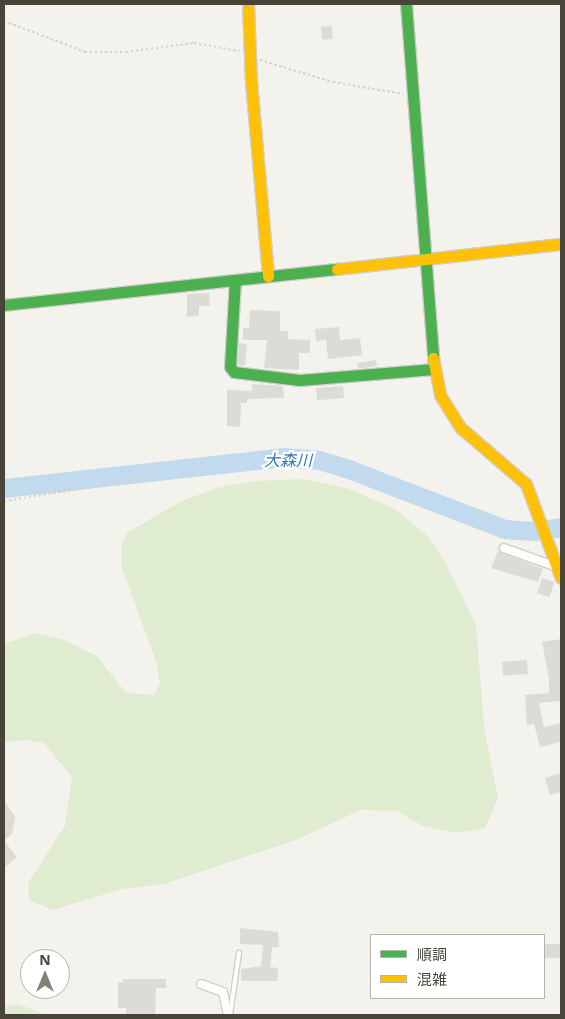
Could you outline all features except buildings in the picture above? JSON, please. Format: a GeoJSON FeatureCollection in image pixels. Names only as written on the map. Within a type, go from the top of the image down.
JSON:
{"type":"FeatureCollection","features":[{"type":"Feature","properties":{"kind":"street"},"geometry":{"type":"LineString","coordinates":[[248,4],[250,55],[268,276]]}},
{"type":"Feature","properties":{"kind":"street"},"geometry":{"type":"LineString","coordinates":[[406,4],[434,369],[440,395],[451,416],[526,484],[560,572]]}},
{"type":"Feature","properties":{"kind":"street"},"geometry":{"type":"LineString","coordinates":[[4,304],[561,244]]}},
{"type":"Feature","properties":{"kind":"street"},"geometry":{"type":"LineString","coordinates":[[235,280],[230,367],[234,372],[319,379],[434,369]]}},
{"type":"Feature","properties":{"kind":"street"},"geometry":{"type":"LineString","coordinates":[[504,548],[560,572]]}},
{"type":"Feature","properties":{"kind":"street"},"geometry":{"type":"LineString","coordinates":[[200,984],[223,992],[229,1015]]}},
{"type":"Feature","properties":{"kind":"lane"},"geometry":{"type":"LineString","coordinates":[[229,1015],[239,953]]}},
{"type":"Feature","properties":{"kind":"path"},"geometry":{"type":"LineString","coordinates":[[4,21],[85,52],[126,52],[194,43],[250,55],[333,82],[413,96]]}},
{"type":"Feature","properties":{"kind":"path"},"geometry":{"type":"LineString","coordinates":[[4,500],[154,477]]}},
{"type":"Feature","properties":{"kind":"green space"},"geometry":{"type":"Polygon","coordinates":[[[304,479],[349,489],[395,509],[429,537],[447,566],[476,625],[484,726],[498,798],[485,828],[456,833],[423,826],[397,811],[360,810],[299,839],[164,884],[122,889],[52,910],[29,900],[28,883],[65,826],[72,777],[44,743],[26,740],[4,742],[4,644],[36,633],[64,640],[97,656],[126,693],[154,695],[160,683],[156,661],[122,568],[121,545],[128,532],[182,501],[217,488],[255,481],[304,479]]]}},
{"type":"Feature","properties":{"kind":"green space"},"geometry":{"type":"Polygon","coordinates":[[[18,1004],[47,1015],[4,1015],[4,1007],[18,1004]]]}},
{"type":"Feature","properties":{"kind":"waterway","name":"大森川"},"geometry":{"type":"LineString","coordinates":[[4,488],[284,457],[319,460],[351,470],[505,529],[534,531],[561,527]]}},
{"type":"Feature","properties":{"kind":"traffic: fast"},"geometry":{"type":"LineString","coordinates":[[406,4],[433,358]]}},
{"type":"Feature","properties":{"kind":"traffic: fast"},"geometry":{"type":"LineString","coordinates":[[4,305],[337,269]]}},
{"type":"Feature","properties":{"kind":"traffic: fast"},"geometry":{"type":"LineString","coordinates":[[235,280],[230,367],[234,372],[300,380],[434,369]]}},
{"type":"Feature","properties":{"kind":"traffic: slow"},"geometry":{"type":"LineString","coordinates":[[248,4],[251,81],[268,276]]}},
{"type":"Feature","properties":{"kind":"traffic: slow"},"geometry":{"type":"LineString","coordinates":[[337,269],[561,244]]}},
{"type":"Feature","properties":{"kind":"traffic: slow"},"geometry":{"type":"LineString","coordinates":[[433,358],[440,395],[461,428],[526,484],[561,578]]}}]}
